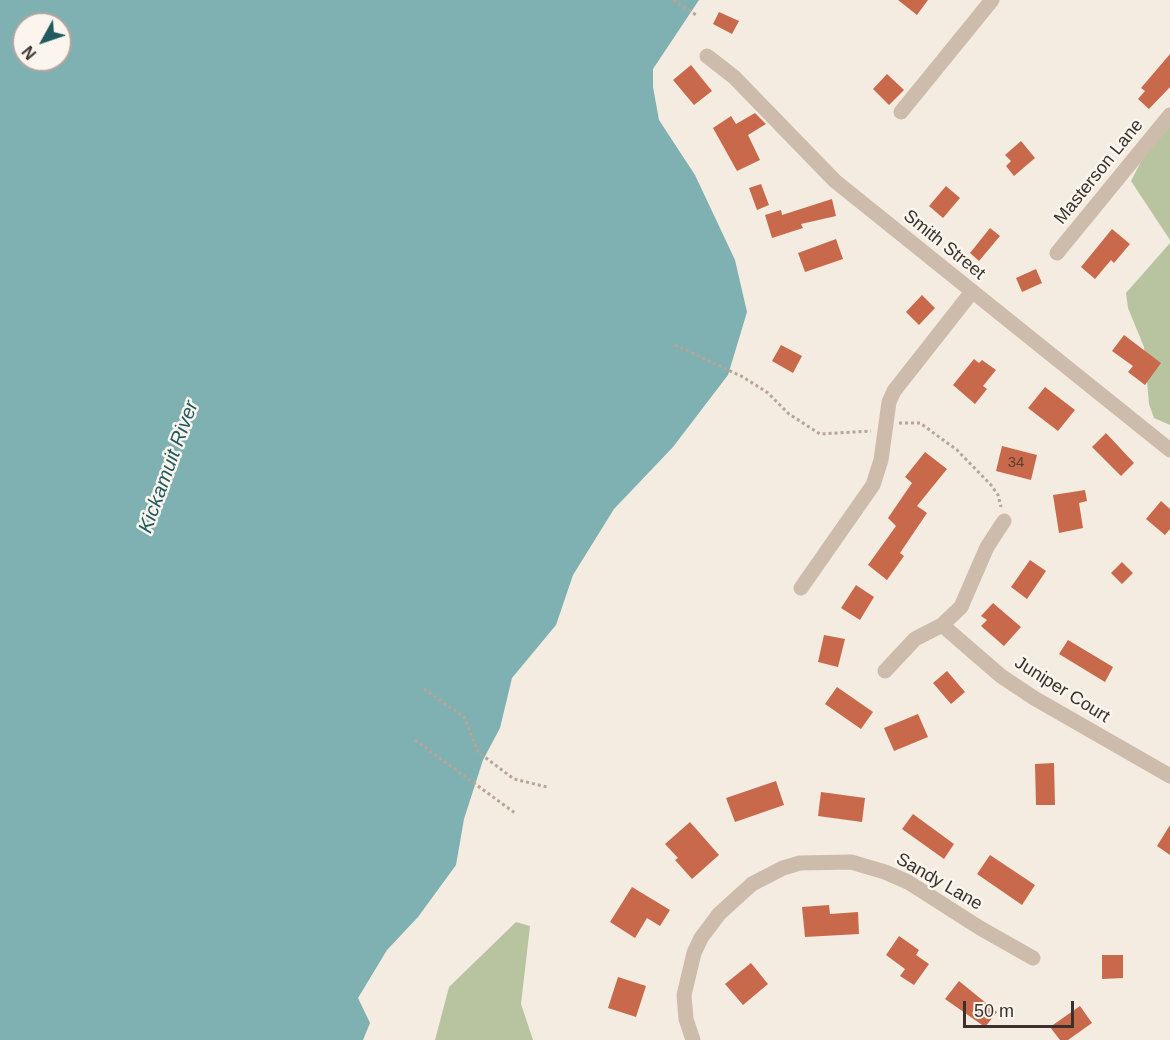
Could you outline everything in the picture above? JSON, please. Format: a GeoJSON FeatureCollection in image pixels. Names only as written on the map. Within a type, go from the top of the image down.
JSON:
{"type":"FeatureCollection","features":[{"type":"Feature","properties":{"kind":"street"},"geometry":{"type":"LineString","coordinates":[[901,112],[992,0]]}},
{"type":"Feature","properties":{"kind":"street","name":"Smith Street"},"geometry":{"type":"LineString","coordinates":[[707,56],[734,77],[835,181],[971,293],[1170,450]]}},
{"type":"Feature","properties":{"kind":"street","name":"Masterson Lane"},"geometry":{"type":"LineString","coordinates":[[1057,253],[1170,115]]}},
{"type":"Feature","properties":{"kind":"street"},"geometry":{"type":"LineString","coordinates":[[801,588],[873,484],[881,460],[889,402],[894,392],[971,293]]}},
{"type":"Feature","properties":{"kind":"street"},"geometry":{"type":"LineString","coordinates":[[885,671],[915,639],[942,625],[961,607],[987,547],[1004,521]]}},
{"type":"Feature","properties":{"kind":"street","name":"Juniper Court"},"geometry":{"type":"LineString","coordinates":[[942,625],[1001,676],[1034,698],[1170,776]]}},
{"type":"Feature","properties":{"kind":"street","name":"Sandy Lane"},"geometry":{"type":"LineString","coordinates":[[693,1040],[686,1019],[684,995],[694,954],[701,938],[719,914],[752,884],[783,868],[800,863],[851,862],[885,872],[908,882],[980,928],[1033,958]]}},
{"type":"Feature","properties":{"kind":"path"},"geometry":{"type":"LineString","coordinates":[[674,0],[696,15]]}},
{"type":"Feature","properties":{"kind":"path"},"geometry":{"type":"LineString","coordinates":[[675,345],[735,375]]}},
{"type":"Feature","properties":{"kind":"path"},"geometry":{"type":"LineString","coordinates":[[424,689],[464,717],[478,752],[514,780],[547,787]]}},
{"type":"Feature","properties":{"kind":"path"},"geometry":{"type":"LineString","coordinates":[[415,740],[515,813]]}},
{"type":"Feature","properties":{"kind":"green space"},"geometry":{"type":"Polygon","coordinates":[[[1170,121],[1170,240],[1131,181],[1146,152],[1170,121]]]}},
{"type":"Feature","properties":{"kind":"green space"},"geometry":{"type":"Polygon","coordinates":[[[1170,243],[1170,425],[1154,418],[1149,404],[1144,347],[1128,308],[1126,293],[1170,243]]]}},
{"type":"Feature","properties":{"kind":"green space"},"geometry":{"type":"Polygon","coordinates":[[[516,922],[530,926],[521,1004],[533,1040],[435,1040],[449,987],[516,922]]]}},
{"type":"Feature","properties":{"kind":"water","name":"Kickamuit River"},"geometry":{"type":"Polygon","coordinates":[[[0,0],[699,0],[653,69],[653,87],[659,120],[695,175],[735,260],[747,312],[728,375],[673,447],[614,509],[573,575],[556,625],[512,678],[500,728],[483,760],[464,819],[456,865],[418,917],[387,950],[358,998],[370,1023],[363,1040],[0,1040],[0,0]]]}},
{"type":"Feature","properties":{"kind":"building"},"geometry":{"type":"Polygon","coordinates":[[[898,0],[928,0],[917,15],[898,0]]]}},
{"type":"Feature","properties":{"kind":"building"},"geometry":{"type":"Polygon","coordinates":[[[719,12],[739,21],[732,34],[713,24],[719,12]]]}},
{"type":"Feature","properties":{"kind":"building"},"geometry":{"type":"Polygon","coordinates":[[[1170,54],[1170,87],[1149,109],[1138,99],[1145,91],[1141,88],[1170,54]]]}},
{"type":"Feature","properties":{"kind":"building"},"geometry":{"type":"Polygon","coordinates":[[[691,65],[712,91],[694,105],[673,80],[691,65]]]}},
{"type":"Feature","properties":{"kind":"building"},"geometry":{"type":"Polygon","coordinates":[[[887,74],[904,90],[889,105],[873,89],[887,74]]]}},
{"type":"Feature","properties":{"kind":"building"},"geometry":{"type":"Polygon","coordinates":[[[755,113],[766,124],[748,135],[760,160],[737,171],[713,128],[731,116],[736,124],[755,113]]]}},
{"type":"Feature","properties":{"kind":"building"},"geometry":{"type":"Polygon","coordinates":[[[1021,141],[1035,158],[1014,176],[1006,166],[1011,161],[1005,155],[1021,141]]]}},
{"type":"Feature","properties":{"kind":"building"},"geometry":{"type":"Polygon","coordinates":[[[761,184],[769,205],[757,210],[749,188],[761,184]]]}},
{"type":"Feature","properties":{"kind":"building"},"geometry":{"type":"Polygon","coordinates":[[[946,186],[960,198],[943,218],[929,206],[946,186]]]}},
{"type":"Feature","properties":{"kind":"building"},"geometry":{"type":"Polygon","coordinates":[[[832,199],[836,216],[801,224],[803,228],[772,238],[765,215],[781,210],[782,215],[832,199]]]}},
{"type":"Feature","properties":{"kind":"building"},"geometry":{"type":"Polygon","coordinates":[[[990,228],[1000,236],[979,261],[970,253],[990,228]]]}},
{"type":"Feature","properties":{"kind":"building"},"geometry":{"type":"Polygon","coordinates":[[[1112,229],[1130,244],[1114,263],[1111,260],[1095,279],[1081,267],[1112,229]]]}},
{"type":"Feature","properties":{"kind":"building"},"geometry":{"type":"Polygon","coordinates":[[[836,239],[843,259],[805,272],[798,253],[836,239]]]}},
{"type":"Feature","properties":{"kind":"building"},"geometry":{"type":"Polygon","coordinates":[[[1036,269],[1042,283],[1022,292],[1016,278],[1036,269]]]}},
{"type":"Feature","properties":{"kind":"building"},"geometry":{"type":"Polygon","coordinates":[[[922,295],[935,308],[919,325],[906,312],[922,295]]]}},
{"type":"Feature","properties":{"kind":"building"},"geometry":{"type":"Polygon","coordinates":[[[1124,335],[1161,363],[1145,385],[1128,372],[1133,366],[1112,351],[1124,335]]]}},
{"type":"Feature","properties":{"kind":"building"},"geometry":{"type":"Polygon","coordinates":[[[781,345],[802,356],[793,373],[772,361],[781,345]]]}},
{"type":"Feature","properties":{"kind":"building"},"geometry":{"type":"Polygon","coordinates":[[[974,359],[979,363],[982,360],[996,370],[983,386],[987,389],[975,404],[953,385],[974,359]]]}},
{"type":"Feature","properties":{"kind":"building"},"geometry":{"type":"Polygon","coordinates":[[[1045,387],[1075,410],[1058,431],[1028,408],[1045,387]]]}},
{"type":"Feature","properties":{"kind":"building"},"geometry":{"type":"Polygon","coordinates":[[[1106,433],[1134,463],[1121,476],[1092,447],[1106,433]]]}},
{"type":"Feature","properties":{"kind":"building"},"geometry":{"type":"Polygon","coordinates":[[[1002,446],[1037,455],[1031,480],[996,471],[1002,446]]]}},
{"type":"Feature","properties":{"kind":"building"},"geometry":{"type":"Polygon","coordinates":[[[925,452],[947,469],[917,506],[927,513],[900,553],[904,556],[887,580],[868,565],[896,526],[888,518],[912,483],[905,477],[925,452]]]}},
{"type":"Feature","properties":{"kind":"building"},"geometry":{"type":"Polygon","coordinates":[[[1085,490],[1087,501],[1079,503],[1083,528],[1059,533],[1053,495],[1085,490]]]}},
{"type":"Feature","properties":{"kind":"building"},"geometry":{"type":"Polygon","coordinates":[[[1161,501],[1170,509],[1170,529],[1165,535],[1146,519],[1161,501]]]}},
{"type":"Feature","properties":{"kind":"building"},"geometry":{"type":"Polygon","coordinates":[[[1030,560],[1046,571],[1027,599],[1011,587],[1030,560]]]}},
{"type":"Feature","properties":{"kind":"building"},"geometry":{"type":"Polygon","coordinates":[[[1122,562],[1133,573],[1122,584],[1111,573],[1122,562]]]}},
{"type":"Feature","properties":{"kind":"building"},"geometry":{"type":"Polygon","coordinates":[[[856,585],[874,597],[860,620],[841,608],[856,585]]]}},
{"type":"Feature","properties":{"kind":"building"},"geometry":{"type":"Polygon","coordinates":[[[993,603],[1021,627],[1004,646],[981,626],[987,620],[981,616],[993,603]]]}},
{"type":"Feature","properties":{"kind":"building"},"geometry":{"type":"Polygon","coordinates":[[[824,635],[845,639],[838,667],[818,662],[824,635]]]}},
{"type":"Feature","properties":{"kind":"building"},"geometry":{"type":"Polygon","coordinates":[[[1068,640],[1113,667],[1105,682],[1059,654],[1068,640]]]}},
{"type":"Feature","properties":{"kind":"building"},"geometry":{"type":"Polygon","coordinates":[[[947,671],[965,692],[951,704],[933,683],[947,671]]]}},
{"type":"Feature","properties":{"kind":"building"},"geometry":{"type":"Polygon","coordinates":[[[837,687],[873,712],[861,729],[825,704],[837,687]]]}},
{"type":"Feature","properties":{"kind":"building"},"geometry":{"type":"Polygon","coordinates":[[[918,714],[928,737],[894,751],[884,728],[918,714]]]}},
{"type":"Feature","properties":{"kind":"building"},"geometry":{"type":"Polygon","coordinates":[[[1054,763],[1055,805],[1036,805],[1035,764],[1054,763]]]}},
{"type":"Feature","properties":{"kind":"building"},"geometry":{"type":"Polygon","coordinates":[[[776,781],[784,805],[735,822],[726,798],[776,781]]]}},
{"type":"Feature","properties":{"kind":"building"},"geometry":{"type":"Polygon","coordinates":[[[821,792],[865,798],[862,822],[818,816],[821,792]]]}},
{"type":"Feature","properties":{"kind":"building"},"geometry":{"type":"Polygon","coordinates":[[[913,814],[954,844],[944,859],[902,829],[913,814]]]}},
{"type":"Feature","properties":{"kind":"building"},"geometry":{"type":"Polygon","coordinates":[[[690,822],[719,855],[692,879],[675,860],[678,858],[665,844],[690,822]]]}},
{"type":"Feature","properties":{"kind":"building"},"geometry":{"type":"Polygon","coordinates":[[[1170,825],[1170,855],[1157,846],[1170,825]]]}},
{"type":"Feature","properties":{"kind":"building"},"geometry":{"type":"Polygon","coordinates":[[[990,855],[1035,885],[1022,905],[977,874],[990,855]]]}},
{"type":"Feature","properties":{"kind":"building"},"geometry":{"type":"Polygon","coordinates":[[[632,887],[670,910],[660,926],[647,918],[635,938],[610,922],[632,887]]]}},
{"type":"Feature","properties":{"kind":"building"},"geometry":{"type":"Polygon","coordinates":[[[829,905],[830,914],[858,912],[859,934],[805,937],[802,907],[829,905]]]}},
{"type":"Feature","properties":{"kind":"building"},"geometry":{"type":"Polygon","coordinates":[[[899,936],[919,950],[916,955],[929,964],[914,985],[900,976],[905,969],[886,955],[899,936]]]}},
{"type":"Feature","properties":{"kind":"building"},"geometry":{"type":"Polygon","coordinates":[[[1102,955],[1123,955],[1123,978],[1102,979],[1102,955]]]}},
{"type":"Feature","properties":{"kind":"building"},"geometry":{"type":"Polygon","coordinates":[[[751,963],[768,984],[743,1005],[725,984],[751,963]]]}},
{"type":"Feature","properties":{"kind":"building"},"geometry":{"type":"Polygon","coordinates":[[[618,977],[646,986],[636,1017],[608,1008],[618,977]]]}},
{"type":"Feature","properties":{"kind":"building"},"geometry":{"type":"Polygon","coordinates":[[[959,981],[997,1012],[985,1027],[945,999],[959,981]]]}},
{"type":"Feature","properties":{"kind":"building"},"geometry":{"type":"Polygon","coordinates":[[[1080,1006],[1092,1023],[1068,1040],[1060,1040],[1050,1027],[1080,1006]]]}}]}
